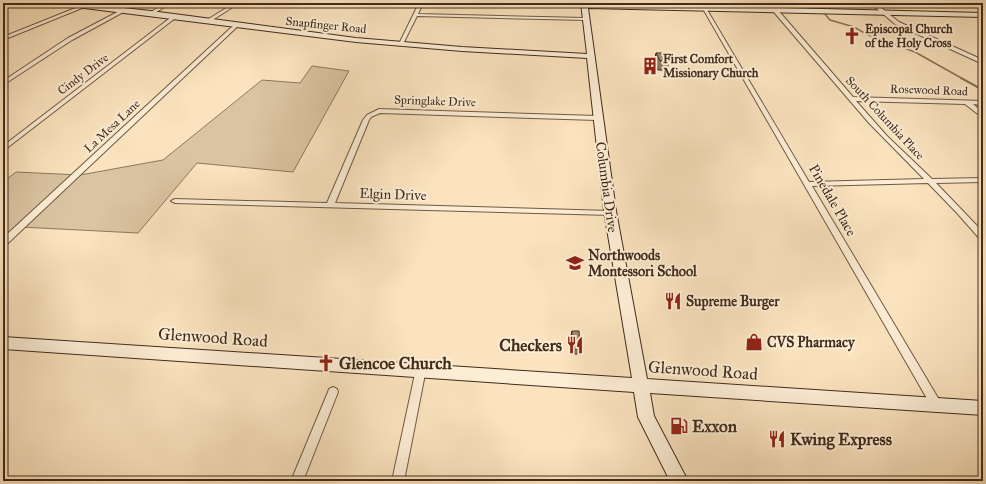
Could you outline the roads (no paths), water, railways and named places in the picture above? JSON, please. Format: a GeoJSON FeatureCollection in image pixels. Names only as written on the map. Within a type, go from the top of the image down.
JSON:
{"type":"FeatureCollection","features":[{"type":"Feature","properties":{"kind":"street","name":"Snapfinger Road"},"geometry":{"type":"LineString","coordinates":[[60,3],[208,20],[313,36],[401,44],[590,56]]}},
{"type":"Feature","properties":{"kind":"street"},"geometry":{"type":"LineString","coordinates":[[151,13],[169,3]]}},
{"type":"Feature","properties":{"kind":"street"},"geometry":{"type":"LineString","coordinates":[[208,20],[237,3]]}},
{"type":"Feature","properties":{"kind":"street"},"geometry":{"type":"LineString","coordinates":[[401,44],[421,3]]}},
{"type":"Feature","properties":{"kind":"street"},"geometry":{"type":"LineString","coordinates":[[872,3],[897,23],[983,62]]}},
{"type":"Feature","properties":{"kind":"street"},"geometry":{"type":"LineString","coordinates":[[584,5],[643,5],[704,8],[737,6],[775,10],[983,15]]}},
{"type":"Feature","properties":{"kind":"street","name":"Columbia Drive"},"geometry":{"type":"LineString","coordinates":[[584,5],[597,118],[611,213],[646,417],[679,481]]}},
{"type":"Feature","properties":{"kind":"street"},"geometry":{"type":"LineString","coordinates":[[3,39],[85,6]]}},
{"type":"Feature","properties":{"kind":"street","name":"Pinedale Place"},"geometry":{"type":"LineString","coordinates":[[704,8],[937,406]]}},
{"type":"Feature","properties":{"kind":"street"},"geometry":{"type":"LineString","coordinates":[[3,84],[70,39],[125,10]]}},
{"type":"Feature","properties":{"kind":"street","name":"South Columbia Place"},"geometry":{"type":"LineString","coordinates":[[775,10],[851,99],[983,237]]}},
{"type":"Feature","properties":{"kind":"street"},"geometry":{"type":"LineString","coordinates":[[415,15],[586,19]]}},
{"type":"Feature","properties":{"kind":"street","name":"Cindy Drive"},"geometry":{"type":"LineString","coordinates":[[3,149],[176,16]]}},
{"type":"Feature","properties":{"kind":"street","name":"La Mesa Lane"},"geometry":{"type":"LineString","coordinates":[[3,243],[237,25]]}},
{"type":"Feature","properties":{"kind":"street","name":"Rosewood Road"},"geometry":{"type":"LineString","coordinates":[[851,99],[983,103]]}},
{"type":"Feature","properties":{"kind":"street"},"geometry":{"type":"LineString","coordinates":[[966,102],[983,116]]}},
{"type":"Feature","properties":{"kind":"street","name":"Springlake Drive"},"geometry":{"type":"LineString","coordinates":[[330,205],[366,120],[372,114],[379,112],[597,118]]}},
{"type":"Feature","properties":{"kind":"street"},"geometry":{"type":"LineString","coordinates":[[808,184],[983,180]]}},
{"type":"Feature","properties":{"kind":"street","name":"Elgin Drive"},"geometry":{"type":"LineString","coordinates":[[174,201],[611,213]]}},
{"type":"Feature","properties":{"kind":"street","name":"Glenwood Road"},"geometry":{"type":"LineString","coordinates":[[3,343],[641,384],[937,406],[983,408]]}},
{"type":"Feature","properties":{"kind":"street"},"geometry":{"type":"LineString","coordinates":[[398,481],[421,370]]}},
{"type":"Feature","properties":{"kind":"street"},"geometry":{"type":"LineString","coordinates":[[297,481],[333,392]]}},
{"type":"Feature","properties":{"kind":"waterway"},"geometry":{"type":"LineString","coordinates":[[810,3],[819,7],[830,20],[854,27],[866,34],[915,52],[963,79]]}},
{"type":"Feature","properties":{"kind":"waterway"},"geometry":{"type":"LineString","coordinates":[[961,78],[983,90]]}},
{"type":"Feature","properties":{"kind":"place","name":"Episcopal Church of the Holy Cross"},"geometry":{"type":"Point","coordinates":[852,36]}},
{"type":"Feature","properties":{"kind":"place","name":"First Comfort Missionary Church"},"geometry":{"type":"Point","coordinates":[650,66]}},
{"type":"Feature","properties":{"kind":"place","name":"Northwoods Montessori School"},"geometry":{"type":"Point","coordinates":[575,263]}},
{"type":"Feature","properties":{"kind":"place","name":"Supreme Burger"},"geometry":{"type":"Point","coordinates":[673,301]}},
{"type":"Feature","properties":{"kind":"place","name":"CVS Pharmacy"},"geometry":{"type":"Point","coordinates":[754,342]}},
{"type":"Feature","properties":{"kind":"place","name":"Checkers"},"geometry":{"type":"Point","coordinates":[575,345]}},
{"type":"Feature","properties":{"kind":"place","name":"Glencoe Church"},"geometry":{"type":"Point","coordinates":[326,363]}},
{"type":"Feature","properties":{"kind":"place","name":"Exxon"},"geometry":{"type":"Point","coordinates":[679,426]}},
{"type":"Feature","properties":{"kind":"place","name":"Kwing Express"},"geometry":{"type":"Point","coordinates":[777,439]}}]}
